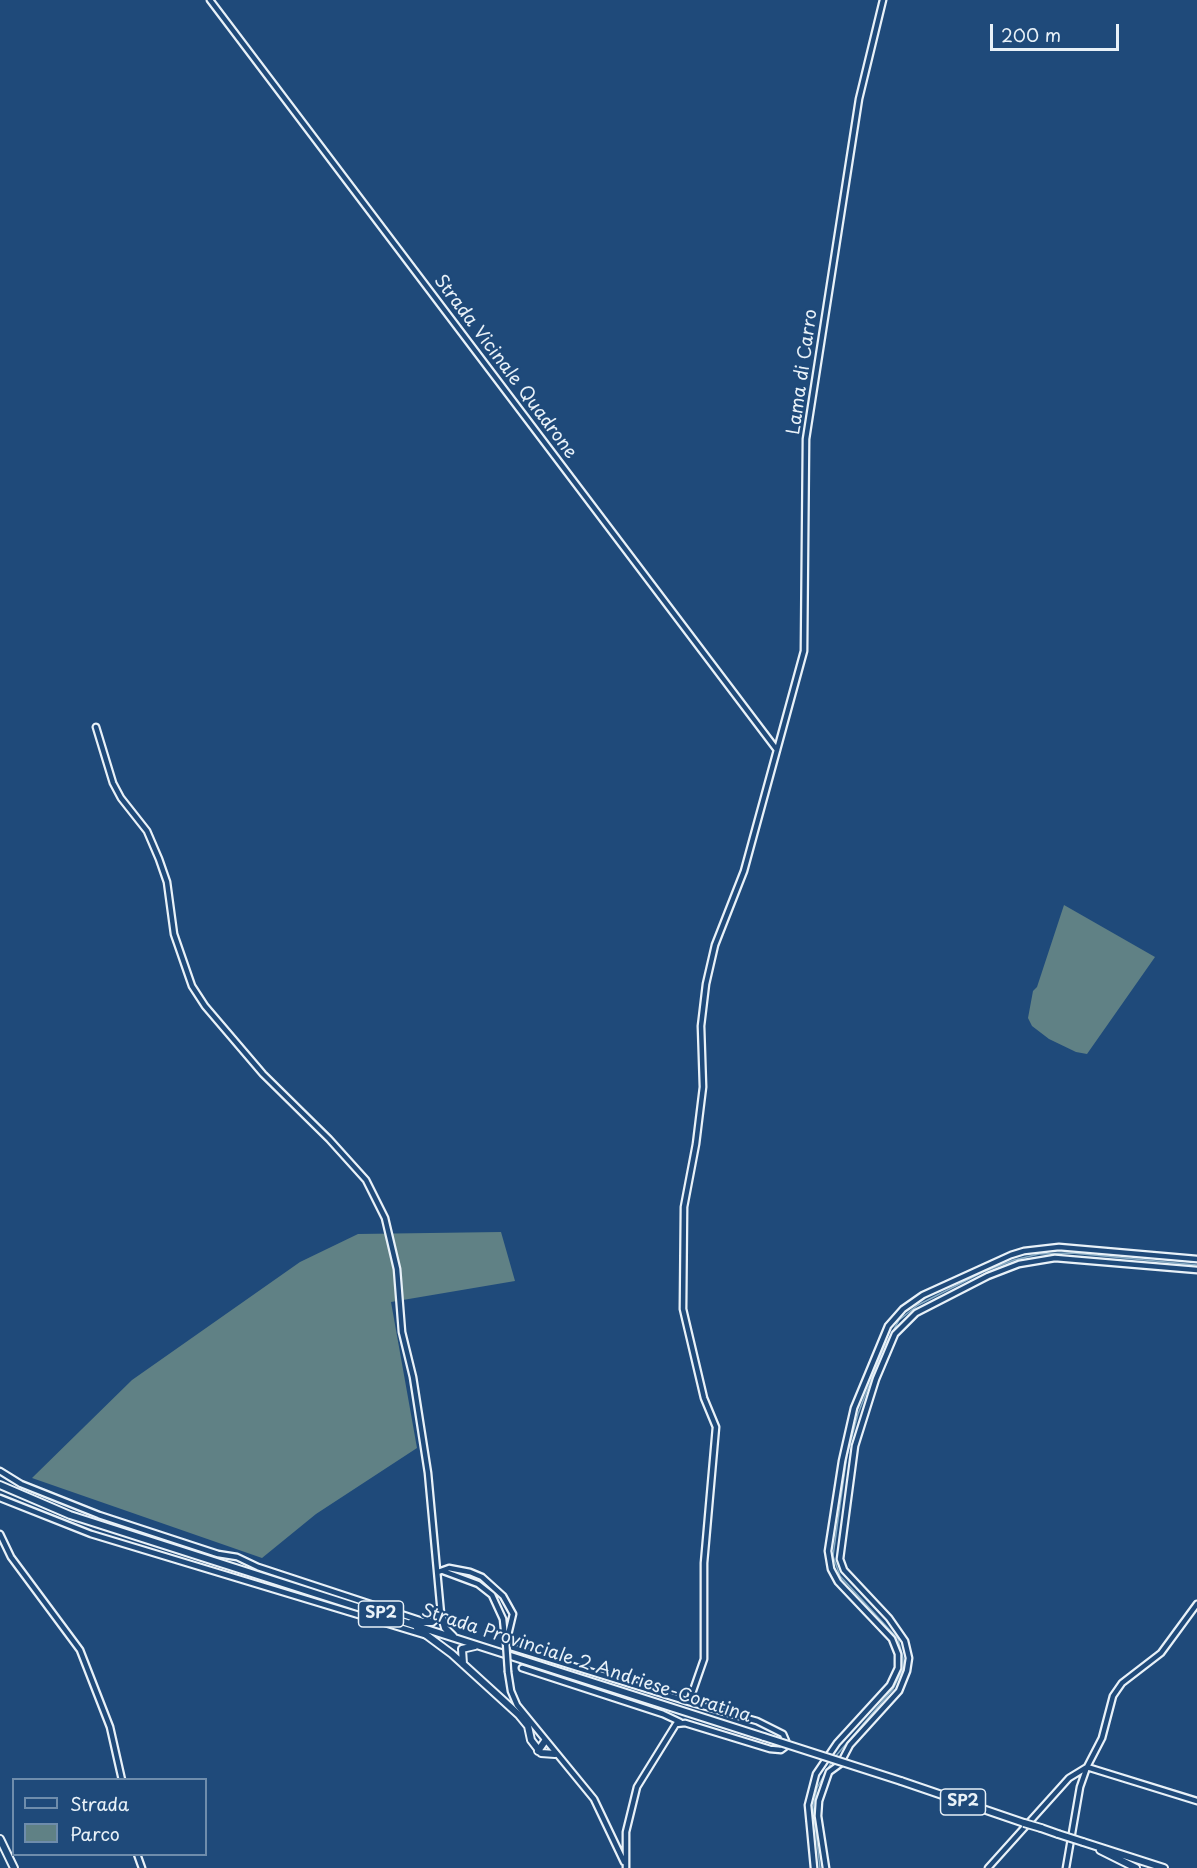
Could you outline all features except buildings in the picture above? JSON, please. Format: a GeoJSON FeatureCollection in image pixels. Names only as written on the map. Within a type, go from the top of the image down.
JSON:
{"type":"FeatureCollection","features":[{"type":"Feature","properties":{"kind":"main road","name":"Strada Provinciale 2 Andriese-Coratina"},"geometry":{"type":"LineString","coordinates":[[0,1485],[62,1512],[1164,1868]]}},
{"type":"Feature","properties":{"kind":"main road"},"geometry":{"type":"LineString","coordinates":[[403,1621],[432,1622],[441,1614],[445,1628],[456,1638]]}},
{"type":"Feature","properties":{"kind":"main road"},"geometry":{"type":"LineString","coordinates":[[411,1624],[463,1664],[524,1720],[538,1751]]}},
{"type":"Feature","properties":{"kind":"main road"},"geometry":{"type":"LineString","coordinates":[[463,1664],[462,1650],[479,1646]]}},
{"type":"Feature","properties":{"kind":"main road"},"geometry":{"type":"LineString","coordinates":[[538,1751],[546,1742]]}},
{"type":"Feature","properties":{"kind":"main road"},"geometry":{"type":"LineString","coordinates":[[538,1751],[555,1754]]}},
{"type":"Feature","properties":{"kind":"main road"},"geometry":{"type":"LineString","coordinates":[[0,1839],[14,1868]]}},
{"type":"Feature","properties":{"kind":"main road"},"geometry":{"type":"LineString","coordinates":[[1083,1842],[1136,1868]]}},
{"type":"Feature","properties":{"kind":"street","name":"Strada Vicinale Quadrone"},"geometry":{"type":"LineString","coordinates":[[210,0],[777,750]]}},
{"type":"Feature","properties":{"kind":"street","name":"Lama di Carro"},"geometry":{"type":"LineString","coordinates":[[689,1702],[704,1659],[704,1563],[716,1427],[704,1398],[683,1309],[684,1207],[696,1144],[703,1087],[701,1026],[706,984],[715,945],[744,871],[804,651],[806,439],[859,99],[883,0]]}},
{"type":"Feature","properties":{"kind":"street"},"geometry":{"type":"LineString","coordinates":[[96,727],[113,783],[121,798],[147,831],[159,859],[167,882],[174,934],[192,986],[205,1006],[263,1074],[329,1139],[366,1180],[385,1218],[397,1269],[399,1312],[413,1377],[428,1473],[440,1571],[441,1614]]}},
{"type":"Feature","properties":{"kind":"street"},"geometry":{"type":"LineString","coordinates":[[814,1868],[808,1805],[816,1774],[858,1721],[891,1685],[898,1668],[896,1647],[881,1625],[838,1582],[831,1569],[828,1551],[854,1408],[888,1326],[903,1309],[923,1295],[1024,1251],[1059,1247],[1197,1259]]}},
{"type":"Feature","properties":{"kind":"street"},"geometry":{"type":"LineString","coordinates":[[1120,1262],[1121,1252]]}},
{"type":"Feature","properties":{"kind":"street"},"geometry":{"type":"LineString","coordinates":[[825,1868],[818,1816],[824,1783],[829,1772],[840,1764],[850,1745],[899,1691],[908,1671],[909,1658],[905,1641],[889,1618],[844,1570],[840,1559],[851,1468],[865,1411],[895,1334],[904,1322],[928,1306],[988,1276],[1019,1264],[1055,1258],[1197,1270]]}},
{"type":"Feature","properties":{"kind":"street"},"geometry":{"type":"LineString","coordinates":[[923,1295],[928,1306]]}},
{"type":"Feature","properties":{"kind":"street"},"geometry":{"type":"LineString","coordinates":[[854,1408],[865,1411]]}},
{"type":"Feature","properties":{"kind":"street"},"geometry":{"type":"LineString","coordinates":[[0,1471],[21,1484],[99,1515],[218,1554],[237,1557],[258,1567],[424,1622]]}},
{"type":"Feature","properties":{"kind":"street"},"geometry":{"type":"LineString","coordinates":[[0,1498],[92,1534],[430,1637]]}},
{"type":"Feature","properties":{"kind":"street"},"geometry":{"type":"LineString","coordinates":[[832,1519],[844,1521]]}},
{"type":"Feature","properties":{"kind":"street"},"geometry":{"type":"LineString","coordinates":[[0,1534],[11,1557],[80,1650],[110,1727],[122,1778]]}},
{"type":"Feature","properties":{"kind":"street"},"geometry":{"type":"LineString","coordinates":[[440,1571],[449,1568],[471,1572],[482,1577],[503,1596],[513,1614],[508,1635],[511,1647],[757,1721],[783,1734],[786,1741],[785,1747],[777,1750],[762,1748],[680,1722],[663,1713],[522,1668]]}},
{"type":"Feature","properties":{"kind":"street"},"geometry":{"type":"LineString","coordinates":[[440,1571],[478,1584],[492,1594],[503,1619],[511,1691],[518,1705],[555,1754],[594,1799],[626,1866]]}},
{"type":"Feature","properties":{"kind":"street"},"geometry":{"type":"LineString","coordinates":[[1066,1868],[1077,1800],[1087,1767],[1102,1738],[1110,1704],[1117,1689],[1161,1653],[1197,1604]]}},
{"type":"Feature","properties":{"kind":"street"},"geometry":{"type":"LineString","coordinates":[[881,1625],[889,1618]]}},
{"type":"Feature","properties":{"kind":"street"},"geometry":{"type":"LineString","coordinates":[[858,1721],[865,1729]]}},
{"type":"Feature","properties":{"kind":"street"},"geometry":{"type":"LineString","coordinates":[[626,1866],[629,1813],[637,1787],[676,1724],[680,1722]]}},
{"type":"Feature","properties":{"kind":"street"},"geometry":{"type":"LineString","coordinates":[[988,1868],[1069,1778],[1087,1767],[1197,1802]]}},
{"type":"Feature","properties":{"kind":"street"},"geometry":{"type":"LineString","coordinates":[[813,1856],[825,1855]]}},
{"type":"Feature","properties":{"kind":"green space"},"geometry":{"type":"Polygon","coordinates":[[[1064,905],[1155,957],[1087,1054],[1076,1052],[1049,1039],[1032,1026],[1028,1018],[1033,991],[1037,987],[1064,905]]]}},
{"type":"Feature","properties":{"kind":"green space"},"geometry":{"type":"Polygon","coordinates":[[[501,1232],[515,1281],[391,1302],[417,1448],[316,1514],[262,1558],[32,1478],[132,1380],[300,1262],[358,1234],[501,1232]]]}},
{"type":"Feature","properties":{"kind":"waterway"},"geometry":{"type":"LineString","coordinates":[[835,1757],[893,1689],[903,1669],[903,1658],[898,1639],[840,1576],[833,1556],[847,1455],[858,1414],[883,1349],[899,1320],[918,1305],[983,1272],[1014,1260],[1039,1254],[1072,1253],[1197,1265]]}},
{"type":"Feature","properties":{"kind":"waterway"},"geometry":{"type":"LineString","coordinates":[[820,1868],[813,1807],[817,1788],[832,1761]]}}]}
